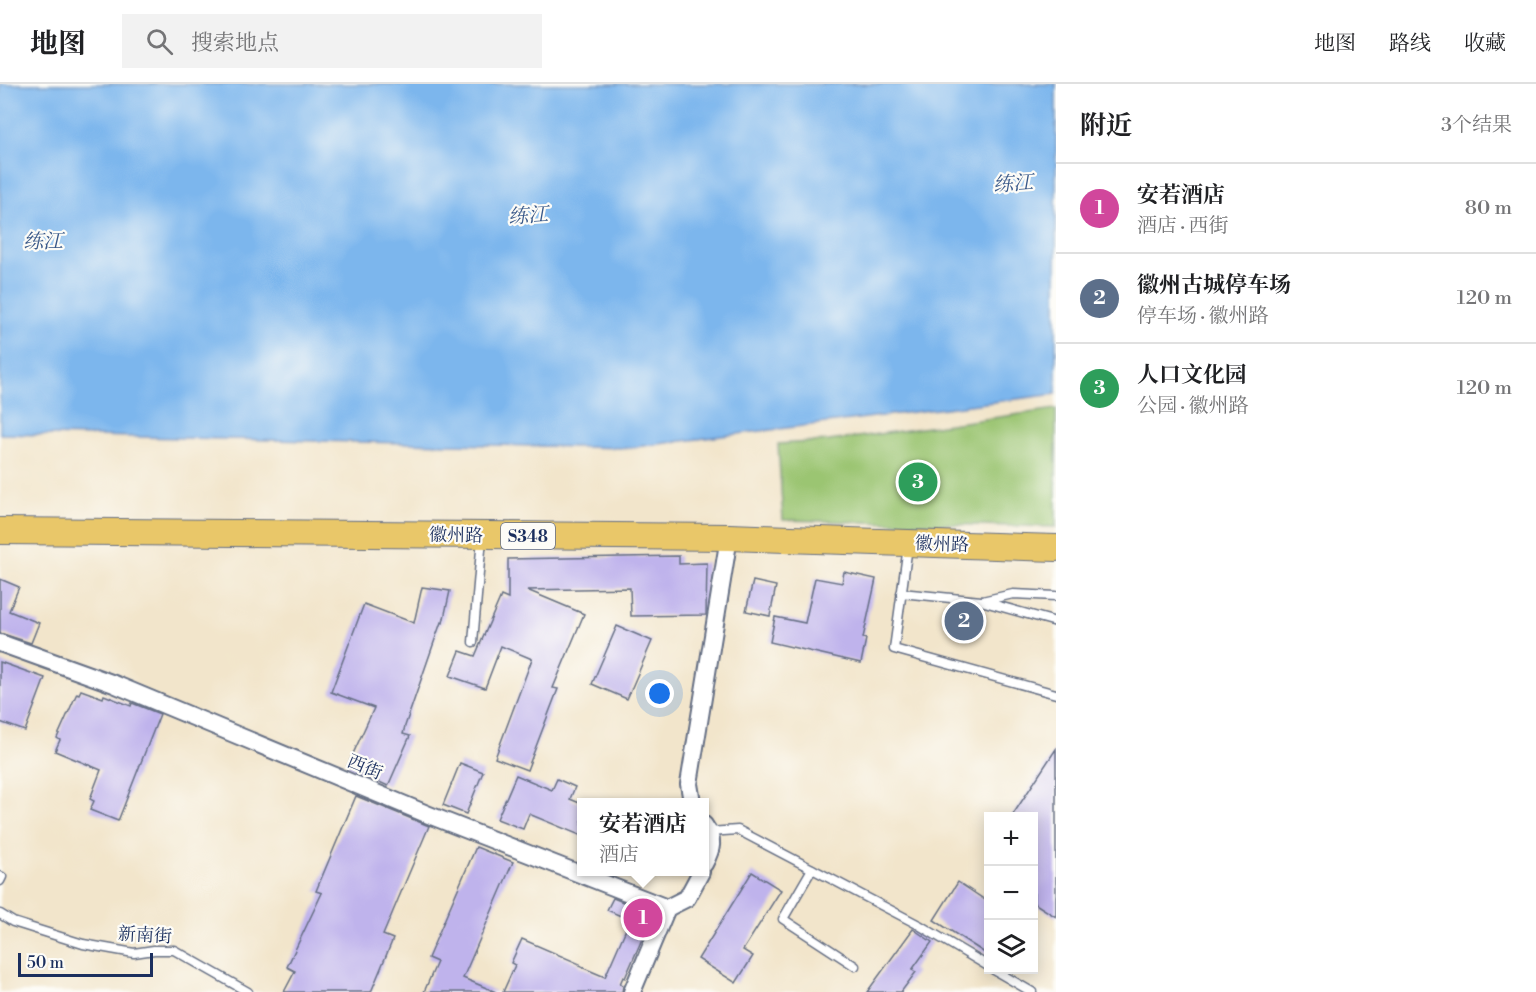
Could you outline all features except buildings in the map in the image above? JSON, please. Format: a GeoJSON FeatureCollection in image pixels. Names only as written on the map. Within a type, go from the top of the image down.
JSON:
{"type":"FeatureCollection","features":[{"type":"Feature","properties":{"kind":"main road","name":"徽州路"},"geometry":{"type":"LineString","coordinates":[[0,531],[729,537],[1056,548]]}},
{"type":"Feature","properties":{"kind":"street"},"geometry":{"type":"LineString","coordinates":[[691,798],[689,784],[729,537]]}},
{"type":"Feature","properties":{"kind":"street","name":"西街"},"geometry":{"type":"LineString","coordinates":[[0,643],[114,684],[429,815],[577,873]]}},
{"type":"Feature","properties":{"kind":"street"},"geometry":{"type":"LineString","coordinates":[[709,837],[712,849],[709,855]]}},
{"type":"Feature","properties":{"kind":"street","name":"西街"},"geometry":{"type":"LineString","coordinates":[[585,876],[667,908]]}},
{"type":"Feature","properties":{"kind":"street"},"geometry":{"type":"LineString","coordinates":[[632,992],[667,908],[687,898],[699,876]]}},
{"type":"Feature","properties":{"kind":"lane"},"geometry":{"type":"LineString","coordinates":[[473,642],[482,536]]}},
{"type":"Feature","properties":{"kind":"lane"},"geometry":{"type":"LineString","coordinates":[[908,543],[894,649],[1056,694]]}},
{"type":"Feature","properties":{"kind":"lane"},"geometry":{"type":"LineString","coordinates":[[901,593],[981,601],[1056,622]]}},
{"type":"Feature","properties":{"kind":"lane"},"geometry":{"type":"LineString","coordinates":[[981,601],[1013,594],[1056,596]]}},
{"type":"Feature","properties":{"kind":"lane"},"geometry":{"type":"LineString","coordinates":[[709,829],[738,830],[919,925],[984,964]]}},
{"type":"Feature","properties":{"kind":"lane"},"geometry":{"type":"LineString","coordinates":[[812,869],[783,919],[855,966]]}},
{"type":"Feature","properties":{"kind":"lane"},"geometry":{"type":"LineString","coordinates":[[0,876],[2,877],[0,881]]}},
{"type":"Feature","properties":{"kind":"lane","name":"新南街"},"geometry":{"type":"LineString","coordinates":[[0,914],[13,922],[83,944],[134,954],[154,950],[174,950],[248,992]]}},
{"type":"Feature","properties":{"kind":"lane"},"geometry":{"type":"LineString","coordinates":[[1002,974],[1032,992]]}},
{"type":"Feature","properties":{"kind":"green space"},"geometry":{"type":"Polygon","coordinates":[[[1056,409],[1056,527],[783,520],[778,444],[829,441],[1056,409]]]}},
{"type":"Feature","properties":{"kind":"water","name":"练江"},"geometry":{"type":"Polygon","coordinates":[[[0,84],[1056,84],[1056,394],[627,448],[0,434],[0,84]]]}},
{"type":"Feature","properties":{"kind":"place","name":"人口文化园"},"geometry":{"type":"Point","coordinates":[918,482]}},
{"type":"Feature","properties":{"kind":"place","name":"徽州古城停车场"},"geometry":{"type":"Point","coordinates":[964,621]}},
{"type":"Feature","properties":{"kind":"place","name":"安若酒店"},"geometry":{"type":"Point","coordinates":[643,918]}}]}
